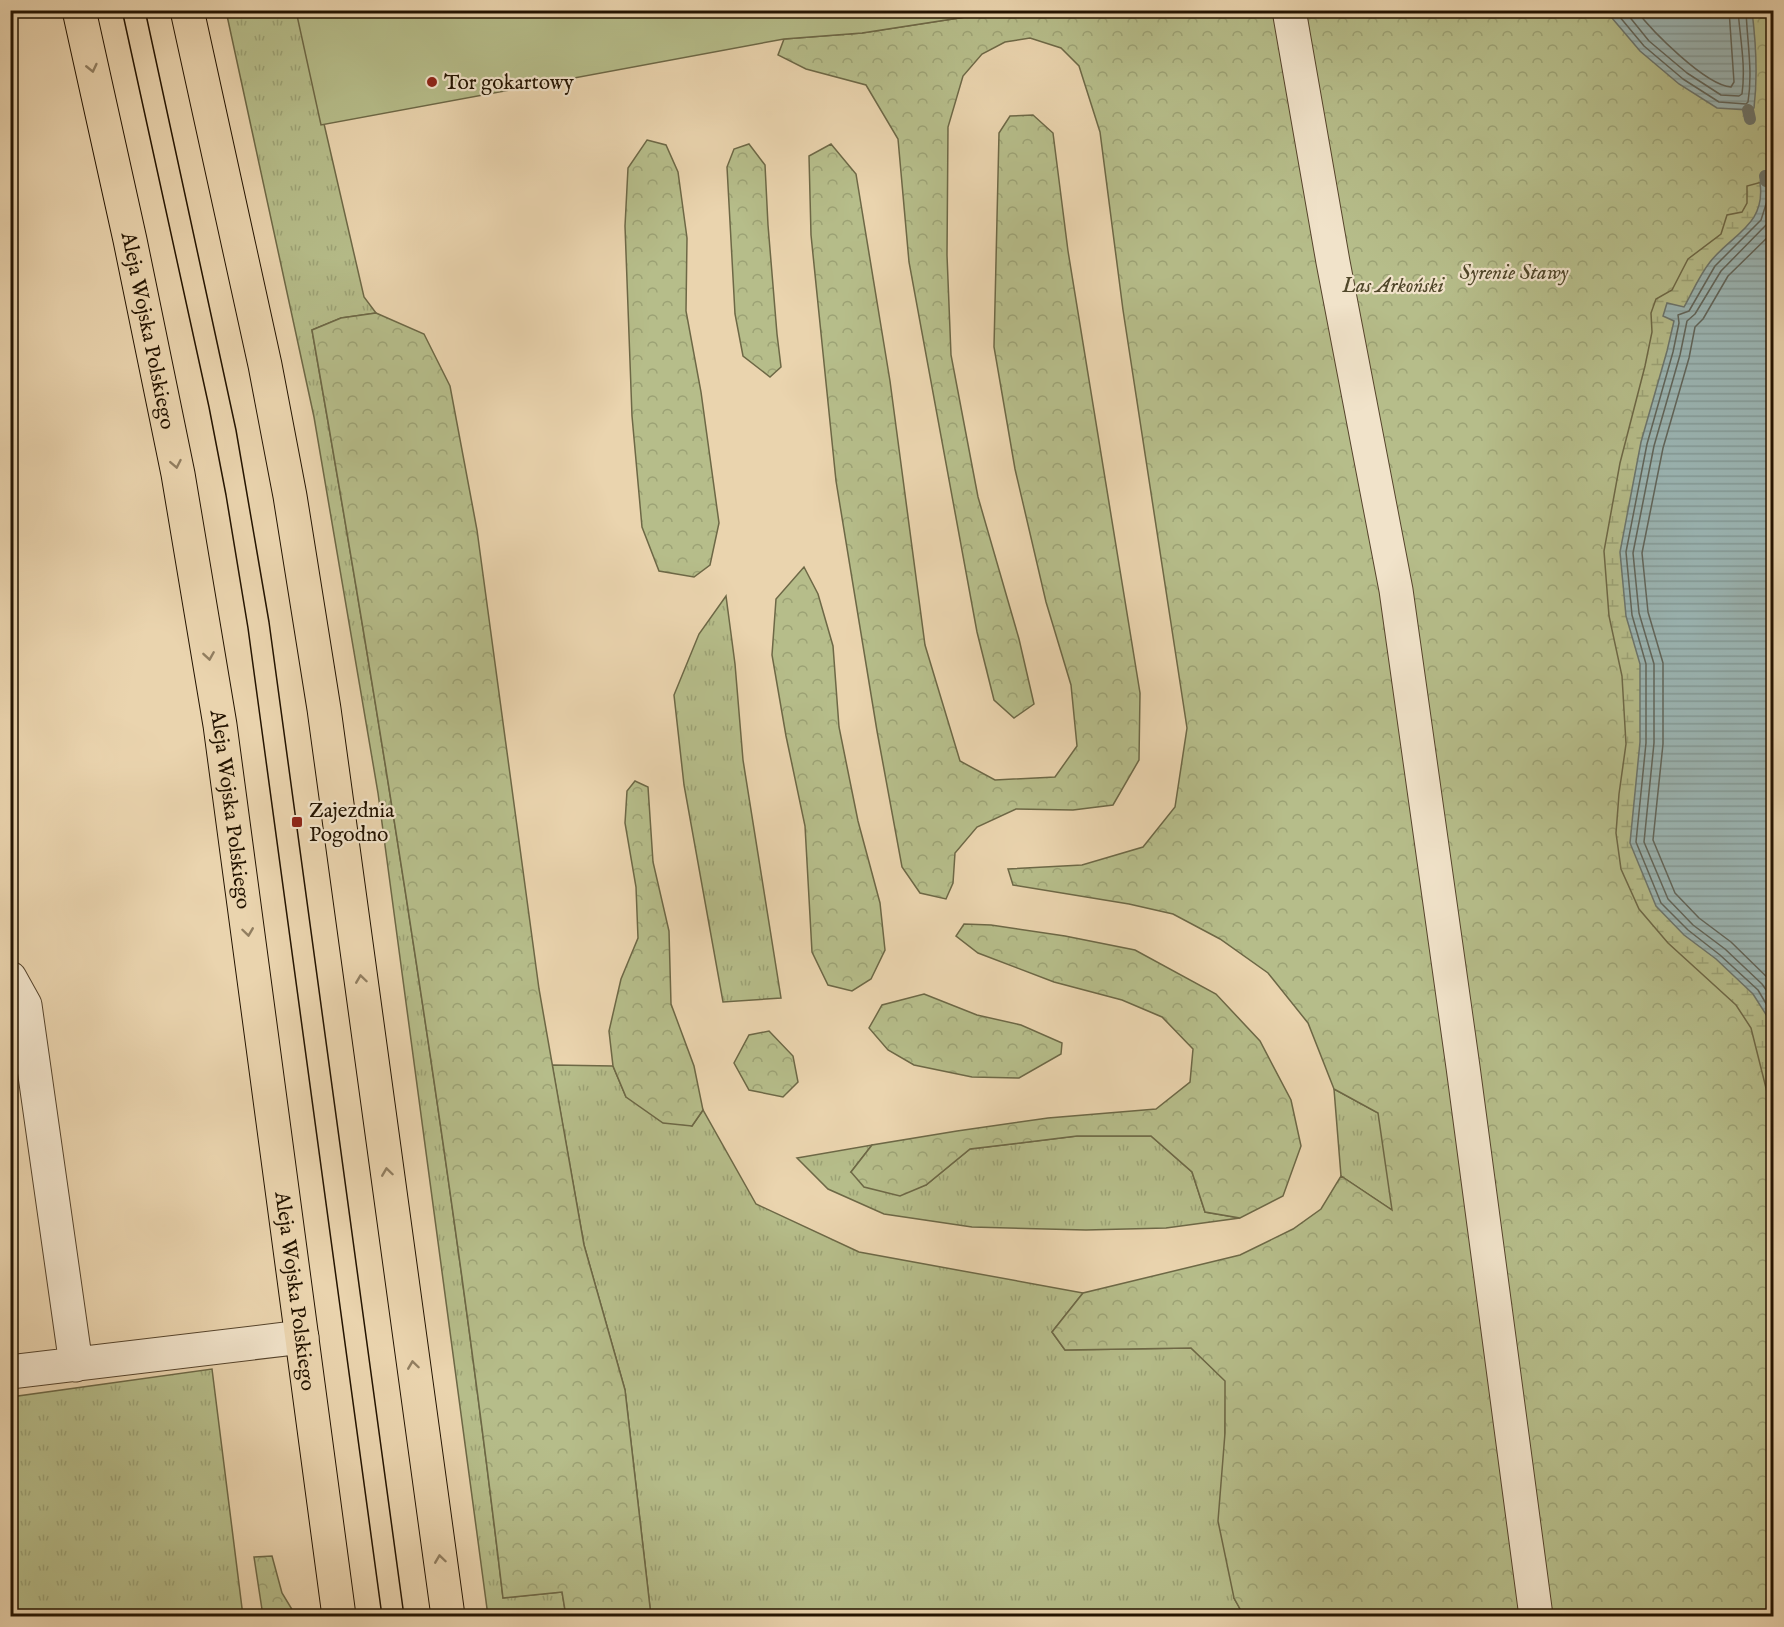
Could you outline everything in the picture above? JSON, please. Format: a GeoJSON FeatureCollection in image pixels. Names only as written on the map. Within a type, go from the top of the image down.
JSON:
{"type":"FeatureCollection","features":[{"type":"Feature","properties":{"kind":"main road","name":"Aleja Wojska Polskiego"},"geometry":{"type":"LineString","coordinates":[[79,10],[165,407],[198,587],[220,725],[339,1617]]}},
{"type":"Feature","properties":{"kind":"main road"},"geometry":{"type":"LineString","coordinates":[[188,10],[265,365],[308,603],[448,1617]]}},
{"type":"Feature","properties":{"kind":"street"},"geometry":{"type":"LineString","coordinates":[[1290,10],[1333,262],[1396,590],[1463,1067],[1536,1617]]}},
{"type":"Feature","properties":{"kind":"street"},"geometry":{"type":"LineString","coordinates":[[10,978],[25,1005],[76,1365]]}},
{"type":"Feature","properties":{"kind":"street"},"geometry":{"type":"LineString","coordinates":[[10,1372],[302,1337]]}},
{"type":"Feature","properties":{"kind":"green space","name":"Tor gokartowy"},"geometry":{"type":"Polygon","coordinates":[[[296,10],[983,11],[972,16],[862,33],[784,39],[321,125],[296,10]]]}},
{"type":"Feature","properties":{"kind":"green space","name":"Las Arkoński"},"geometry":{"type":"Polygon","coordinates":[[[983,10],[1773,11],[1773,1616],[1244,1616],[1234,1598],[1218,1521],[1225,1433],[1225,1381],[1191,1348],[1065,1350],[1052,1332],[1083,1293],[1240,1255],[1293,1229],[1321,1209],[1341,1176],[1392,1210],[1378,1113],[1334,1089],[1308,1023],[1268,973],[1220,939],[1173,914],[1129,904],[1013,885],[1008,869],[1082,865],[1143,847],[1175,807],[1187,728],[1123,310],[1100,132],[1079,66],[1061,48],[1030,38],[1005,42],[982,54],[963,76],[948,127],[947,255],[951,355],[978,497],[1019,639],[1034,704],[1014,718],[994,700],[977,632],[909,262],[898,139],[866,85],[806,69],[778,55],[784,39],[862,33],[972,16],[983,10]]]}},
{"type":"Feature","properties":{"kind":"green space"},"geometry":{"type":"Polygon","coordinates":[[[226,11],[298,11],[364,297],[376,313],[341,318],[312,330],[392,804],[440,1121],[503,1598],[562,1592],[566,1616],[488,1616],[378,793],[314,417],[226,11]]]}},
{"type":"Feature","properties":{"kind":"green space"},"geometry":{"type":"Polygon","coordinates":[[[1033,115],[1053,133],[1068,251],[1140,693],[1139,760],[1113,805],[1073,810],[1016,809],[977,827],[955,853],[953,883],[946,899],[920,893],[902,867],[836,481],[811,235],[809,156],[831,144],[856,174],[890,381],[925,645],[960,761],[995,780],[1055,777],[1077,746],[1071,685],[1046,602],[1015,469],[994,347],[999,133],[1010,116],[1033,115]]]}},
{"type":"Feature","properties":{"kind":"green space"},"geometry":{"type":"Polygon","coordinates":[[[647,140],[666,145],[678,172],[687,238],[686,311],[701,392],[719,523],[710,565],[694,577],[659,571],[642,527],[632,416],[625,226],[628,168],[647,140]]]}},
{"type":"Feature","properties":{"kind":"green space"},"geometry":{"type":"Polygon","coordinates":[[[749,144],[765,165],[781,367],[770,377],[743,356],[735,314],[727,167],[734,149],[749,144]]]}},
{"type":"Feature","properties":{"kind":"green space"},"geometry":{"type":"Polygon","coordinates":[[[1773,179],[1773,1116],[1751,1028],[1736,1005],[1668,943],[1639,909],[1621,869],[1616,833],[1626,744],[1622,676],[1609,616],[1604,551],[1620,463],[1645,366],[1652,332],[1651,313],[1656,299],[1672,290],[1688,259],[1721,234],[1727,215],[1742,212],[1747,203],[1747,186],[1773,179]]]}},
{"type":"Feature","properties":{"kind":"green space"},"geometry":{"type":"Polygon","coordinates":[[[376,313],[424,334],[450,386],[477,530],[539,989],[584,1245],[625,1390],[651,1616],[566,1616],[562,1592],[503,1598],[440,1121],[392,804],[312,330],[341,318],[376,313]]]}},
{"type":"Feature","properties":{"kind":"green space"},"geometry":{"type":"Polygon","coordinates":[[[804,567],[818,594],[833,646],[839,727],[858,821],[880,903],[885,950],[871,979],[852,991],[828,985],[812,952],[805,826],[772,655],[776,599],[804,567]]]}},
{"type":"Feature","properties":{"kind":"green space"},"geometry":{"type":"Polygon","coordinates":[[[726,596],[735,664],[743,760],[781,998],[723,1002],[684,785],[674,695],[699,634],[726,596]]]}},
{"type":"Feature","properties":{"kind":"green space"},"geometry":{"type":"Polygon","coordinates":[[[635,781],[648,787],[653,862],[669,931],[671,1004],[694,1066],[703,1110],[692,1126],[663,1123],[626,1097],[613,1066],[609,1031],[621,979],[638,938],[636,887],[625,823],[627,791],[635,781]]]}},
{"type":"Feature","properties":{"kind":"green space"},"geometry":{"type":"Polygon","coordinates":[[[964,924],[991,925],[1065,936],[1135,950],[1216,994],[1260,1041],[1291,1100],[1301,1146],[1283,1196],[1240,1218],[1205,1212],[1192,1172],[1151,1136],[1077,1136],[970,1149],[926,1185],[900,1196],[864,1187],[851,1172],[872,1145],[1048,1118],[1156,1109],[1190,1082],[1193,1049],[1162,1017],[1122,1000],[1054,982],[978,953],[956,936],[964,924]]]}},
{"type":"Feature","properties":{"kind":"green space"},"geometry":{"type":"Polygon","coordinates":[[[924,994],[977,1015],[1021,1025],[1062,1043],[1061,1054],[1019,1078],[972,1077],[914,1065],[888,1050],[869,1028],[882,1005],[924,994]]]}},
{"type":"Feature","properties":{"kind":"green space"},"geometry":{"type":"Polygon","coordinates":[[[769,1031],[793,1056],[798,1082],[783,1097],[749,1090],[734,1063],[749,1035],[769,1031]]]}},
{"type":"Feature","properties":{"kind":"green space"},"geometry":{"type":"Polygon","coordinates":[[[552,1065],[613,1066],[626,1097],[692,1126],[703,1110],[756,1204],[859,1252],[1083,1293],[1052,1332],[1065,1350],[1191,1348],[1226,1381],[1225,1433],[1234,1598],[1244,1616],[651,1616],[625,1390],[584,1245],[552,1065]]]}},
{"type":"Feature","properties":{"kind":"green space"},"geometry":{"type":"Polygon","coordinates":[[[1334,1089],[1460,1157],[1479,1268],[1341,1176],[1334,1089]]]}},
{"type":"Feature","properties":{"kind":"green space"},"geometry":{"type":"Polygon","coordinates":[[[1077,1136],[1151,1136],[1192,1172],[1205,1212],[1240,1218],[1166,1228],[1086,1230],[972,1227],[884,1214],[828,1189],[797,1158],[872,1145],[851,1172],[926,1185],[970,1149],[1077,1136]]]}},
{"type":"Feature","properties":{"kind":"green space"},"geometry":{"type":"Polygon","coordinates":[[[212,1369],[243,1616],[11,1616],[11,1397],[212,1369]]]}},
{"type":"Feature","properties":{"kind":"green space"},"geometry":{"type":"Polygon","coordinates":[[[272,1556],[282,1593],[296,1616],[263,1616],[254,1557],[272,1556]]]}},
{"type":"Feature","properties":{"kind":"water"},"geometry":{"type":"Polygon","coordinates":[[[1606,11],[1752,11],[1756,59],[1754,108],[1748,110],[1717,108],[1679,84],[1640,51],[1606,11]]]}},
{"type":"Feature","properties":{"kind":"water"},"geometry":{"type":"Polygon","coordinates":[[[1774,179],[1773,1037],[1767,1016],[1753,994],[1716,959],[1684,935],[1656,906],[1630,843],[1640,742],[1640,664],[1626,616],[1620,552],[1641,442],[1674,321],[1663,316],[1667,303],[1684,307],[1710,262],[1753,219],[1758,209],[1760,183],[1774,179]]]}},
{"type":"Feature","properties":{"kind":"waterway"},"geometry":{"type":"LineString","coordinates":[[1748,110],[1750,119]]}},
{"type":"Feature","properties":{"kind":"waterway"},"geometry":{"type":"LineString","coordinates":[[1765,176],[1766,181]]}},
{"type":"Feature","properties":{"kind":"tram line"},"geometry":{"type":"LineString","coordinates":[[122,10],[209,407],[248,628],[382,1616]]}},
{"type":"Feature","properties":{"kind":"tram line"},"geometry":{"type":"LineString","coordinates":[[145,10],[236,430],[269,622],[404,1616]]}},
{"type":"Feature","properties":{"kind":"place","name":"Tor gokartowy"},"geometry":{"type":"Point","coordinates":[432,82]}},
{"type":"Feature","properties":{"kind":"place","name":"Zajezdnia Pogodno"},"geometry":{"type":"Point","coordinates":[297,822]}},
{"type":"Feature","properties":{"kind":"park label","name":"Syrenie Stawy"},"geometry":{"type":"Point","coordinates":[1514,272]}}]}
